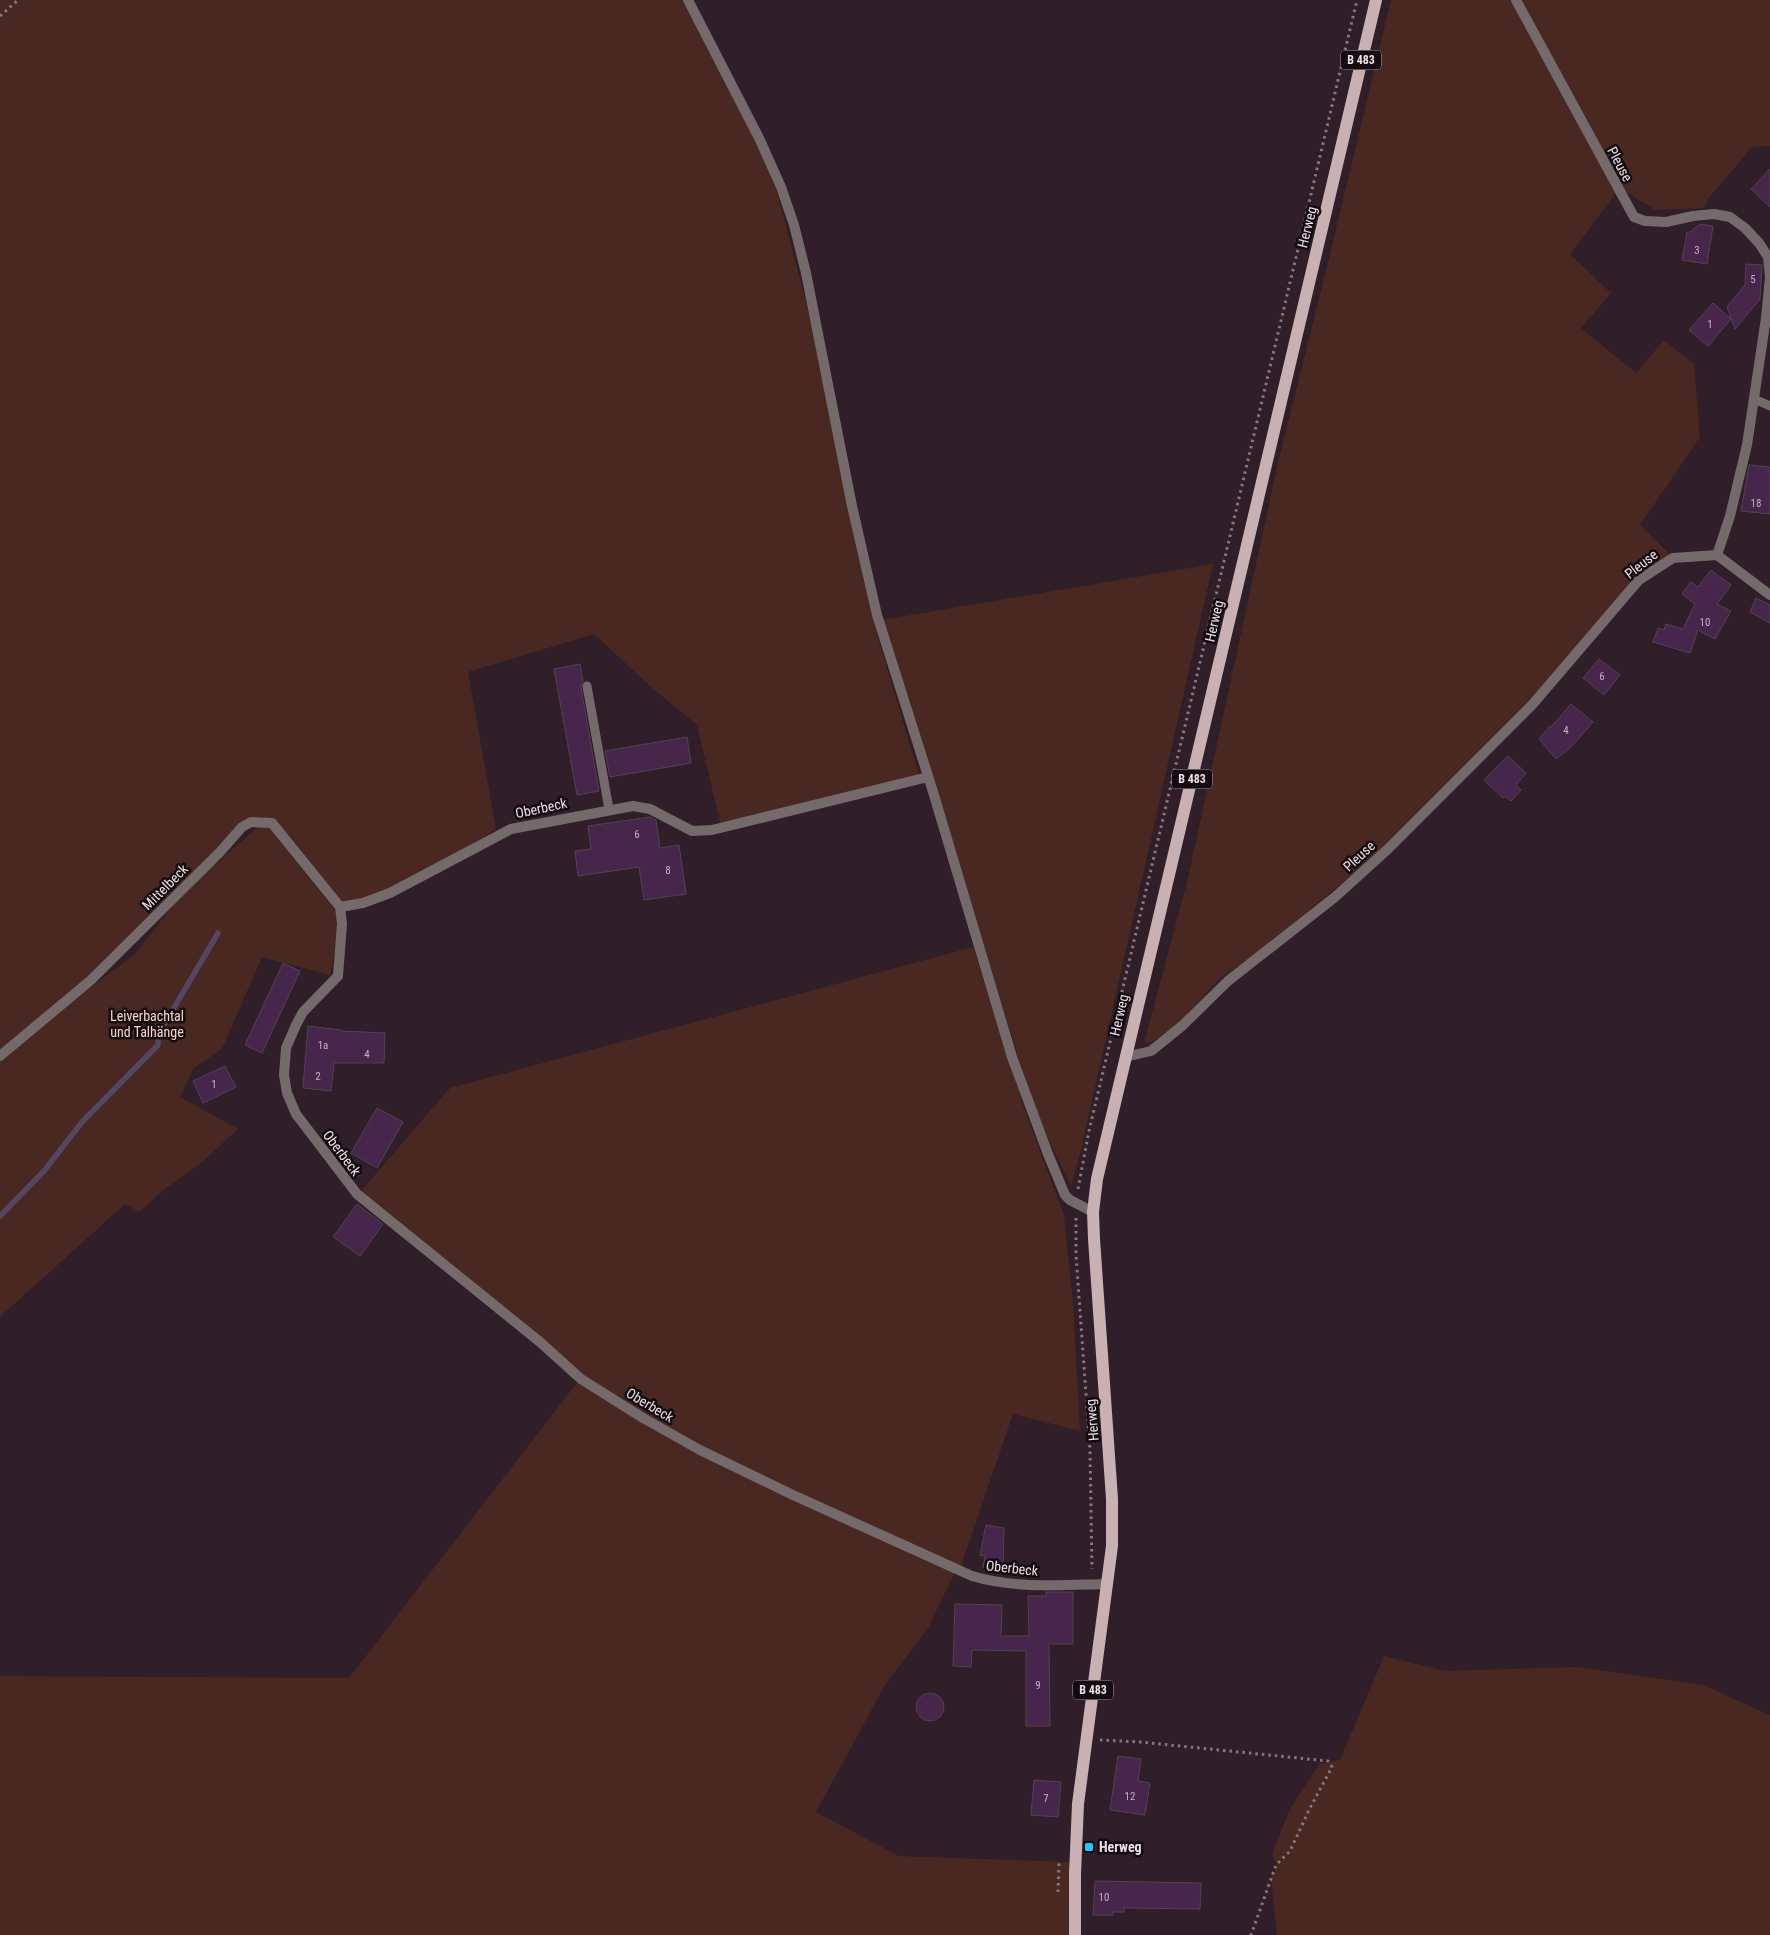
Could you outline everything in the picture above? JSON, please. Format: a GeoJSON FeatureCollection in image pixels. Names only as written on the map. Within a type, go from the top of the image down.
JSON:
{"type":"FeatureCollection","features":[{"type":"Feature","properties":{"kind":"main road","name":"Herweg"},"geometry":{"type":"LineString","coordinates":[[1075,1935],[1078,1804],[1112,1546],[1112,1499],[1093,1212],[1097,1179],[1376,0]]}},
{"type":"Feature","properties":{"kind":"street"},"geometry":{"type":"LineString","coordinates":[[688,0],[760,140],[781,187],[794,225],[806,273],[871,593],[886,646],[1024,1093],[1062,1188],[1070,1200],[1093,1212]]}},
{"type":"Feature","properties":{"kind":"street","name":"Pleuse"},"geometry":{"type":"LineString","coordinates":[[1125,1058],[1151,1051],[1182,1026],[1228,981],[1335,897],[1381,855],[1532,705],[1639,580],[1673,558],[1717,555],[1730,516],[1747,445],[1766,318],[1770,277],[1768,257],[1759,243],[1745,228],[1730,217],[1714,214],[1666,222],[1645,221],[1634,217],[1516,0]]}},
{"type":"Feature","properties":{"kind":"street"},"geometry":{"type":"LineString","coordinates":[[1717,555],[1770,595]]}},
{"type":"Feature","properties":{"kind":"street","name":"Oberbeck"},"geometry":{"type":"LineString","coordinates":[[928,777],[712,830],[692,831],[650,810],[633,806],[511,828],[390,893],[362,903],[340,907],[342,924],[338,976],[303,1012],[296,1025],[286,1048],[284,1075],[287,1093],[296,1114],[357,1194],[540,1342],[581,1379],[643,1418],[700,1450],[792,1495],[972,1576],[992,1582],[1012,1584],[1108,1584]]}},
{"type":"Feature","properties":{"kind":"street","name":"Mittelbeck"},"geometry":{"type":"LineString","coordinates":[[0,1056],[91,980],[213,859],[242,827],[251,822],[272,823],[340,907]]}},
{"type":"Feature","properties":{"kind":"lane"},"geometry":{"type":"LineString","coordinates":[[1754,399],[1770,406]]}},
{"type":"Feature","properties":{"kind":"lane"},"geometry":{"type":"LineString","coordinates":[[587,686],[609,810]]}},
{"type":"Feature","properties":{"kind":"path"},"geometry":{"type":"LineString","coordinates":[[0,16],[18,0]]}},
{"type":"Feature","properties":{"kind":"path"},"geometry":{"type":"LineString","coordinates":[[1076,1204],[1089,1131],[1358,0]]}},
{"type":"Feature","properties":{"kind":"path"},"geometry":{"type":"LineString","coordinates":[[1086,1739],[1140,1742],[1328,1761],[1332,1767],[1290,1851],[1276,1865],[1251,1935]]}},
{"type":"Feature","properties":{"kind":"green space","name":"Leiverbachtal und Talhänge"},"geometry":{"type":"Polygon","coordinates":[[[0,0],[682,0],[742,108],[778,195],[813,329],[845,489],[878,638],[919,775],[721,826],[697,725],[651,687],[594,634],[468,672],[496,829],[447,860],[390,892],[342,904],[296,844],[274,821],[282,843],[338,914],[336,948],[330,975],[262,957],[222,1049],[194,1068],[180,1097],[238,1129],[200,1164],[162,1191],[140,1212],[125,1204],[0,1317],[0,1060],[88,989],[134,955],[186,889],[266,820],[255,818],[90,978],[0,1052],[0,0]]]}},
{"type":"Feature","properties":{"kind":"green space"},"geometry":{"type":"Polygon","coordinates":[[[1391,0],[1513,0],[1618,191],[1570,254],[1611,293],[1581,328],[1636,373],[1664,340],[1694,364],[1700,437],[1640,525],[1672,556],[1637,578],[1530,703],[1384,848],[1260,951],[1219,979],[1179,1023],[1152,1042],[1144,1043],[1187,882],[1278,463],[1391,0]]]}},
{"type":"Feature","properties":{"kind":"green space"},"geometry":{"type":"Polygon","coordinates":[[[1520,0],[1770,0],[1770,146],[1752,147],[1708,199],[1705,208],[1655,210],[1620,188],[1520,0]]]}},
{"type":"Feature","properties":{"kind":"green space"},"geometry":{"type":"Polygon","coordinates":[[[1213,564],[1080,1154],[1071,1186],[1035,1111],[881,620],[1213,564]]]}},
{"type":"Feature","properties":{"kind":"green space"},"geometry":{"type":"Polygon","coordinates":[[[973,947],[1025,1111],[1064,1215],[1073,1303],[1080,1431],[1013,1414],[960,1569],[794,1493],[645,1417],[583,1376],[360,1192],[450,1088],[973,947]]]}},
{"type":"Feature","properties":{"kind":"green space"},"geometry":{"type":"Polygon","coordinates":[[[579,1380],[642,1420],[955,1572],[928,1628],[885,1685],[816,1812],[899,1856],[1072,1862],[1072,1935],[0,1935],[0,1676],[349,1678],[579,1380]]]}},
{"type":"Feature","properties":{"kind":"green space"},"geometry":{"type":"Polygon","coordinates":[[[1384,1656],[1445,1671],[1578,1667],[1703,1685],[1770,1715],[1770,1935],[1277,1935],[1271,1879],[1277,1865],[1272,1854],[1290,1809],[1319,1764],[1340,1760],[1384,1656]]]}},
{"type":"Feature","properties":{"kind":"building"},"geometry":{"type":"Polygon","coordinates":[[[1770,169],[1770,207],[1751,189],[1770,169]]]}},
{"type":"Feature","properties":{"kind":"building"},"geometry":{"type":"Polygon","coordinates":[[[1700,224],[1713,226],[1707,264],[1682,260],[1687,232],[1690,232],[1700,224]]]}},
{"type":"Feature","properties":{"kind":"building"},"geometry":{"type":"Polygon","coordinates":[[[1746,264],[1762,265],[1760,299],[1735,329],[1727,307],[1745,285],[1746,264]]]}},
{"type":"Feature","properties":{"kind":"building"},"geometry":{"type":"Polygon","coordinates":[[[1713,303],[1731,319],[1708,346],[1689,330],[1713,303]]]}},
{"type":"Feature","properties":{"kind":"building"},"geometry":{"type":"Polygon","coordinates":[[[1749,465],[1769,467],[1770,514],[1741,511],[1749,465]]]}},
{"type":"Feature","properties":{"kind":"building"},"geometry":{"type":"Polygon","coordinates":[[[1711,570],[1731,585],[1717,604],[1731,611],[1715,639],[1698,630],[1690,653],[1653,642],[1658,628],[1664,630],[1666,624],[1683,629],[1695,604],[1682,594],[1691,582],[1698,587],[1711,570]]]}},
{"type":"Feature","properties":{"kind":"building"},"geometry":{"type":"Polygon","coordinates":[[[1756,598],[1770,605],[1770,623],[1750,612],[1756,598]]]}},
{"type":"Feature","properties":{"kind":"building"},"geometry":{"type":"Polygon","coordinates":[[[1599,659],[1620,675],[1604,695],[1583,678],[1599,659]]]}},
{"type":"Feature","properties":{"kind":"building"},"geometry":{"type":"Polygon","coordinates":[[[580,664],[583,681],[581,687],[599,791],[577,795],[554,669],[580,664]]]}},
{"type":"Feature","properties":{"kind":"building"},"geometry":{"type":"Polygon","coordinates":[[[1571,704],[1593,722],[1572,746],[1556,759],[1539,739],[1571,704]]]}},
{"type":"Feature","properties":{"kind":"building"},"geometry":{"type":"Polygon","coordinates":[[[687,737],[691,763],[610,777],[605,751],[687,737]]]}},
{"type":"Feature","properties":{"kind":"building"},"geometry":{"type":"Polygon","coordinates":[[[1508,756],[1526,773],[1516,785],[1521,790],[1511,801],[1505,796],[1503,798],[1484,780],[1508,756]]]}},
{"type":"Feature","properties":{"kind":"building"},"geometry":{"type":"Polygon","coordinates":[[[650,817],[656,820],[660,848],[679,845],[686,894],[644,900],[639,867],[578,876],[575,851],[591,849],[588,826],[650,817]]]}},
{"type":"Feature","properties":{"kind":"building"},"geometry":{"type":"Polygon","coordinates":[[[283,963],[300,971],[262,1053],[245,1045],[283,963]]]}},
{"type":"Feature","properties":{"kind":"building"},"geometry":{"type":"Polygon","coordinates":[[[308,1026],[341,1031],[385,1033],[384,1063],[334,1063],[331,1091],[303,1088],[308,1026]]]}},
{"type":"Feature","properties":{"kind":"building"},"geometry":{"type":"Polygon","coordinates":[[[225,1066],[236,1087],[203,1103],[193,1081],[225,1066]]]}},
{"type":"Feature","properties":{"kind":"building"},"geometry":{"type":"Polygon","coordinates":[[[377,1108],[403,1122],[377,1168],[351,1153],[377,1108]]]}},
{"type":"Feature","properties":{"kind":"building"},"geometry":{"type":"Polygon","coordinates":[[[357,1204],[383,1224],[360,1256],[333,1237],[357,1204]]]}},
{"type":"Feature","properties":{"kind":"building"},"geometry":{"type":"Polygon","coordinates":[[[986,1525],[1004,1528],[1003,1571],[983,1567],[985,1556],[980,1555],[986,1525]]]}},
{"type":"Feature","properties":{"kind":"building"},"geometry":{"type":"Polygon","coordinates":[[[1046,1592],[1073,1592],[1073,1644],[1049,1644],[1050,1726],[1026,1726],[1026,1651],[972,1650],[971,1667],[953,1666],[955,1604],[1002,1605],[1001,1636],[1029,1636],[1028,1596],[1046,1596],[1046,1592]]]}},
{"type":"Feature","properties":{"kind":"building"},"geometry":{"type":"Polygon","coordinates":[[[930,1693],[940,1697],[944,1707],[940,1717],[930,1721],[920,1717],[916,1707],[920,1697],[930,1693]]]}},
{"type":"Feature","properties":{"kind":"building"},"geometry":{"type":"Polygon","coordinates":[[[1118,1756],[1141,1759],[1138,1781],[1150,1783],[1145,1815],[1110,1810],[1118,1756]]]}},
{"type":"Feature","properties":{"kind":"building"},"geometry":{"type":"Polygon","coordinates":[[[1034,1780],[1061,1782],[1058,1817],[1031,1815],[1034,1780]]]}},
{"type":"Feature","properties":{"kind":"building"},"geometry":{"type":"Polygon","coordinates":[[[1095,1881],[1201,1883],[1200,1909],[1124,1908],[1124,1912],[1113,1912],[1113,1915],[1093,1915],[1095,1881]]]}},
{"type":"Feature","properties":{"kind":"waterway"},"geometry":{"type":"LineString","coordinates":[[0,1216],[44,1171],[82,1122],[158,1045],[158,1035],[218,933]]}},
{"type":"Feature","properties":{"kind":"place","name":"Herweg"},"geometry":{"type":"Point","coordinates":[1089,1847]}}]}
